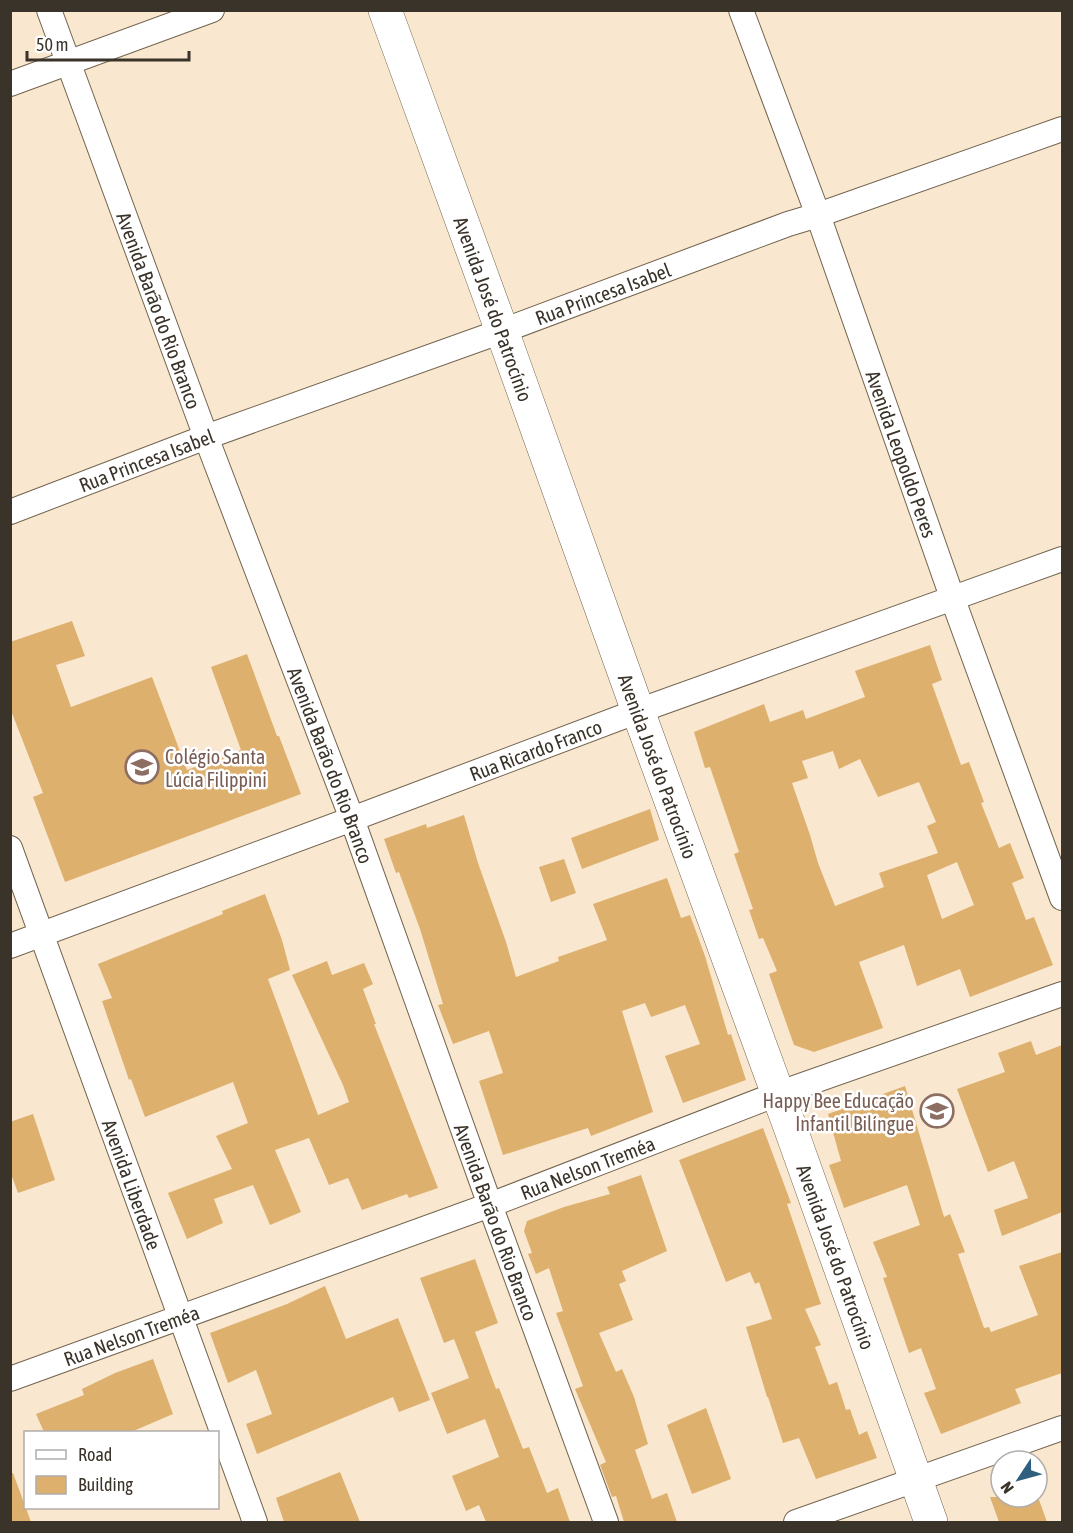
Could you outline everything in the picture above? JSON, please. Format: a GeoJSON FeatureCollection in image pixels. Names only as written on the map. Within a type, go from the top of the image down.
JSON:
{"type":"FeatureCollection","features":[{"type":"Feature","properties":{"kind":"street","name":"Avenida Barão do Rio Branco"},"geometry":{"type":"LineString","coordinates":[[49,10],[206,437],[352,819],[606,1522]]}},
{"type":"Feature","properties":{"kind":"street"},"geometry":{"type":"LineString","coordinates":[[10,84],[212,10]]}},
{"type":"Feature","properties":{"kind":"street","name":"Avenida José do Patrocínio"},"geometry":{"type":"LineString","coordinates":[[385,10],[790,1126],[931,1522]]}},
{"type":"Feature","properties":{"kind":"street","name":"Avenida Leopoldo Peres"},"geometry":{"type":"LineString","coordinates":[[741,10],[818,215],[952,597],[1062,898]]}},
{"type":"Feature","properties":{"kind":"street","name":"Rua Princesa Isabel"},"geometry":{"type":"LineString","coordinates":[[10,512],[206,437],[502,331],[788,224],[1062,129]]}},
{"type":"Feature","properties":{"kind":"street","name":"Rua Ricardo Franco"},"geometry":{"type":"LineString","coordinates":[[10,946],[638,711],[1062,559]]}},
{"type":"Feature","properties":{"kind":"street","name":"Avenida Liberdade"},"geometry":{"type":"LineString","coordinates":[[10,848],[255,1522]]}},
{"type":"Feature","properties":{"kind":"street","name":"Rua Nelson Treméa"},"geometry":{"type":"LineString","coordinates":[[10,1378],[490,1204],[777,1094],[1062,994]]}},
{"type":"Feature","properties":{"kind":"street"},"geometry":{"type":"LineString","coordinates":[[796,1522],[1062,1428]]}},
{"type":"Feature","properties":{"kind":"building"},"geometry":{"type":"Polygon","coordinates":[[[72,621],[85,656],[56,665],[71,707],[152,677],[187,770],[241,750],[211,667],[247,654],[301,794],[65,882],[33,797],[43,793],[10,708],[10,642],[72,621]]]}},
{"type":"Feature","properties":{"kind":"building"},"geometry":{"type":"Polygon","coordinates":[[[930,645],[942,680],[932,684],[961,765],[969,762],[984,802],[981,803],[999,848],[1010,843],[1024,878],[1012,883],[1026,920],[1034,917],[1053,965],[970,997],[960,969],[917,986],[904,945],[859,962],[883,1028],[814,1052],[794,1045],[769,974],[777,971],[763,938],[759,939],[749,910],[753,909],[734,854],[739,852],[710,767],[705,768],[694,732],[764,704],[770,722],[803,710],[806,719],[865,697],[855,671],[930,645]],[[833,751],[802,761],[808,778],[792,783],[818,863],[835,906],[884,887],[879,873],[938,853],[927,826],[936,822],[919,782],[878,797],[860,759],[839,769],[833,751]],[[957,862],[927,875],[942,919],[974,905],[957,862]]]}},
{"type":"Feature","properties":{"kind":"building"},"geometry":{"type":"Polygon","coordinates":[[[650,809],[659,840],[582,869],[571,838],[650,809]]]}},
{"type":"Feature","properties":{"kind":"building"},"geometry":{"type":"Polygon","coordinates":[[[464,815],[516,977],[559,961],[558,957],[607,940],[593,904],[667,878],[681,918],[690,915],[705,956],[728,1035],[731,1034],[746,1080],[683,1103],[665,1056],[700,1044],[685,1005],[651,1017],[645,1003],[622,1011],[653,1112],[591,1136],[588,1128],[503,1155],[479,1081],[503,1073],[489,1031],[453,1044],[438,1005],[443,1004],[420,929],[384,839],[426,824],[427,828],[464,815]]]}},
{"type":"Feature","properties":{"kind":"building"},"geometry":{"type":"Polygon","coordinates":[[[564,859],[576,893],[551,902],[539,867],[564,859]]]}},
{"type":"Feature","properties":{"kind":"building"},"geometry":{"type":"Polygon","coordinates":[[[265,894],[290,970],[268,979],[318,1115],[349,1102],[292,975],[327,961],[332,975],[364,963],[373,984],[363,989],[376,1024],[374,1024],[438,1188],[409,1198],[407,1194],[362,1210],[348,1178],[329,1185],[309,1138],[275,1150],[301,1212],[270,1225],[253,1185],[214,1199],[223,1223],[187,1239],[168,1193],[232,1169],[216,1136],[248,1123],[233,1082],[145,1117],[131,1079],[129,1080],[102,1001],[112,998],[98,964],[223,914],[222,911],[265,894]]]}},
{"type":"Feature","properties":{"kind":"building"},"geometry":{"type":"Polygon","coordinates":[[[1031,1041],[1036,1055],[1062,1045],[1062,1212],[1002,1236],[994,1210],[1028,1198],[1014,1161],[988,1172],[957,1089],[1005,1072],[998,1053],[1031,1041]]]}},
{"type":"Feature","properties":{"kind":"building"},"geometry":{"type":"Polygon","coordinates":[[[905,1086],[944,1217],[950,1214],[965,1252],[958,1254],[984,1328],[989,1327],[991,1332],[1038,1315],[1019,1266],[1062,1252],[1062,1373],[1015,1389],[1021,1403],[941,1434],[924,1393],[936,1389],[921,1348],[909,1353],[883,1278],[887,1277],[873,1242],[920,1225],[907,1185],[844,1208],[829,1165],[841,1161],[828,1114],[905,1086]]]}},
{"type":"Feature","properties":{"kind":"building"},"geometry":{"type":"Polygon","coordinates":[[[33,1114],[55,1180],[18,1193],[10,1171],[10,1122],[33,1114]]]}},
{"type":"Feature","properties":{"kind":"building"},"geometry":{"type":"Polygon","coordinates":[[[763,1128],[791,1203],[787,1204],[821,1304],[805,1309],[821,1345],[815,1347],[829,1385],[837,1382],[846,1410],[850,1409],[859,1435],[867,1431],[877,1458],[816,1479],[799,1438],[783,1443],[746,1327],[772,1319],[759,1282],[755,1284],[750,1272],[726,1282],[679,1160],[763,1128]]]}},
{"type":"Feature","properties":{"kind":"building"},"geometry":{"type":"Polygon","coordinates":[[[641,1175],[667,1251],[622,1271],[626,1281],[619,1284],[633,1320],[599,1333],[616,1372],[622,1369],[634,1397],[648,1444],[635,1450],[652,1499],[667,1493],[677,1522],[624,1522],[616,1496],[612,1497],[600,1465],[606,1462],[575,1389],[583,1386],[556,1313],[563,1311],[549,1268],[536,1274],[528,1254],[532,1253],[524,1231],[527,1221],[564,1207],[610,1194],[607,1187],[641,1175]]]}},
{"type":"Feature","properties":{"kind":"building"},"geometry":{"type":"Polygon","coordinates":[[[475,1259],[498,1323],[475,1332],[496,1389],[499,1388],[523,1449],[529,1447],[547,1493],[558,1488],[570,1522],[486,1522],[479,1505],[466,1511],[452,1476],[499,1457],[485,1419],[447,1434],[431,1393],[469,1378],[454,1339],[444,1343],[420,1278],[475,1259]]]}},
{"type":"Feature","properties":{"kind":"building"},"geometry":{"type":"Polygon","coordinates":[[[325,1286],[346,1339],[398,1318],[430,1400],[399,1412],[393,1397],[257,1454],[246,1424],[272,1414],[256,1370],[228,1383],[210,1333],[287,1304],[325,1286]]]}},
{"type":"Feature","properties":{"kind":"building"},"geometry":{"type":"Polygon","coordinates":[[[153,1359],[173,1414],[133,1431],[44,1431],[36,1414],[84,1395],[82,1389],[115,1373],[153,1359]]]}},
{"type":"Feature","properties":{"kind":"building"},"geometry":{"type":"Polygon","coordinates":[[[706,1408],[731,1479],[692,1494],[667,1425],[706,1408]]]}},
{"type":"Feature","properties":{"kind":"building"},"geometry":{"type":"Polygon","coordinates":[[[340,1472],[360,1522],[284,1522],[276,1498],[340,1472]]]}},
{"type":"Feature","properties":{"kind":"building"},"geometry":{"type":"Polygon","coordinates":[[[10,1473],[13,1473],[24,1509],[26,1509],[31,1522],[10,1522],[10,1473]]]}},
{"type":"Feature","properties":{"kind":"building"},"geometry":{"type":"Polygon","coordinates":[[[994,1509],[1042,1509],[1047,1522],[999,1522],[994,1509]]]}},
{"type":"Feature","properties":{"kind":"place","name":"Colégio Santa Lúcia Filippini"},"geometry":{"type":"Point","coordinates":[142,767]}},
{"type":"Feature","properties":{"kind":"place","name":"Happy Bee Educação Infantil Bilíngue"},"geometry":{"type":"Point","coordinates":[937,1111]}}]}
